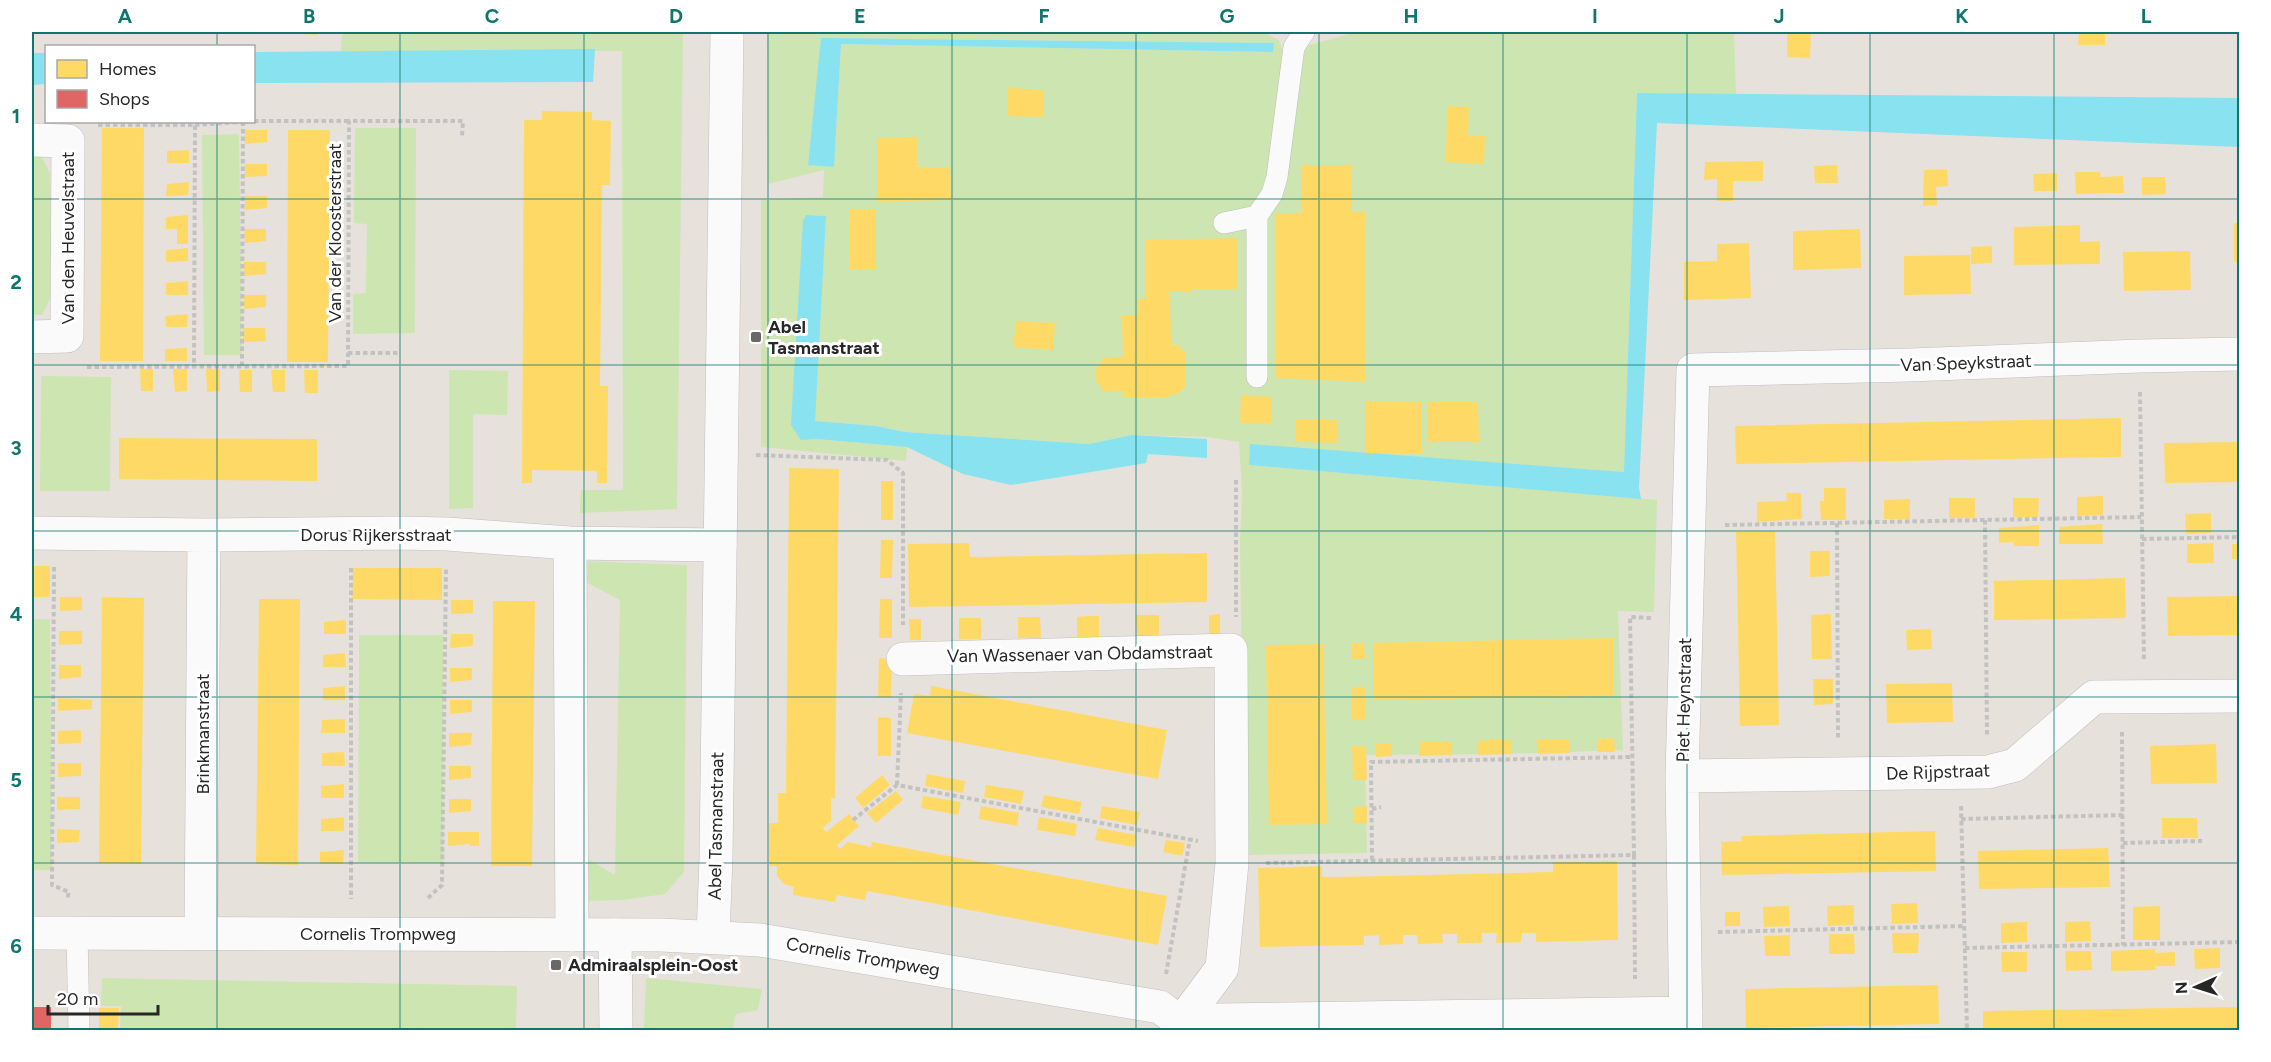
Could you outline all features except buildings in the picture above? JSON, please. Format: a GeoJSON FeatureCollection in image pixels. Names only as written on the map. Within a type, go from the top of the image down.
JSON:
{"type":"FeatureCollection","features":[{"type":"Feature","properties":{"kind":"street","name":"Abel Tasmanstraat"},"geometry":{"type":"LineString","coordinates":[[713,936],[727,32]]}},
{"type":"Feature","properties":{"kind":"street","name":"Van den Heuvelstraat"},"geometry":{"type":"LineString","coordinates":[[32,140],[68,141],[67,336],[32,337]]}},
{"type":"Feature","properties":{"kind":"street","name":"Van Speykstraat"},"geometry":{"type":"LineString","coordinates":[[1693,370],[2240,354]]}},
{"type":"Feature","properties":{"kind":"street","name":"Piet Heynstraat"},"geometry":{"type":"LineString","coordinates":[[1686,1022],[1682,776],[1693,370]]}},
{"type":"Feature","properties":{"kind":"street","name":"Dorus Rijkersstraat"},"geometry":{"type":"LineString","coordinates":[[43,533],[447,534],[570,543],[720,545]]}},
{"type":"Feature","properties":{"kind":"street","name":"Brinkmanstraat"},"geometry":{"type":"LineString","coordinates":[[201,933],[204,535]]}},
{"type":"Feature","properties":{"kind":"street"},"geometry":{"type":"LineString","coordinates":[[570,543],[572,935]]}},
{"type":"Feature","properties":{"kind":"street","name":"Van Wassenaer van Obdamstraat"},"geometry":{"type":"LineString","coordinates":[[903,659],[1231,650],[1232,856],[1222,968],[1174,1020]]}},
{"type":"Feature","properties":{"kind":"street","name":"De Rijpstraat"},"geometry":{"type":"LineString","coordinates":[[1682,776],[1974,772],[2015,765],[2094,697],[2240,696]]}},
{"type":"Feature","properties":{"kind":"street","name":"Cornelis Trompweg"},"geometry":{"type":"LineString","coordinates":[[54,933],[713,936],[760,939],[1174,1020],[1636,1014],[1686,1022]]}},
{"type":"Feature","properties":{"kind":"street"},"geometry":{"type":"LineString","coordinates":[[615,935],[616,1030]]}},
{"type":"Feature","properties":{"kind":"lane"},"geometry":{"type":"LineString","coordinates":[[1257,377],[1257,216],[1272,194],[1277,177],[1294,37]]}},
{"type":"Feature","properties":{"kind":"lane"},"geometry":{"type":"LineString","coordinates":[[1224,223],[1257,216]]}},
{"type":"Feature","properties":{"kind":"lane"},"geometry":{"type":"LineString","coordinates":[[54,933],[80,1030]]}},
{"type":"Feature","properties":{"kind":"path"},"geometry":{"type":"LineString","coordinates":[[255,121],[349,121]]}},
{"type":"Feature","properties":{"kind":"path","name":"Van der Kloosterstraat"},"geometry":{"type":"LineString","coordinates":[[242,366],[348,366],[349,121],[463,121],[462,136]]}},
{"type":"Feature","properties":{"kind":"path"},"geometry":{"type":"LineString","coordinates":[[68,141],[84,125],[226,123]]}},
{"type":"Feature","properties":{"kind":"path"},"geometry":{"type":"LineString","coordinates":[[67,336],[85,367],[242,366],[242,123]]}},
{"type":"Feature","properties":{"kind":"path"},"geometry":{"type":"LineString","coordinates":[[194,366],[195,125]]}},
{"type":"Feature","properties":{"kind":"path"},"geometry":{"type":"LineString","coordinates":[[348,353],[399,353]]}},
{"type":"Feature","properties":{"kind":"path"},"geometry":{"type":"LineString","coordinates":[[2123,945],[2122,726],[2142,712],[2144,697],[2140,356]]}},
{"type":"Feature","properties":{"kind":"path"},"geometry":{"type":"LineString","coordinates":[[722,454],[887,460],[903,473],[903,659],[897,785]]}},
{"type":"Feature","properties":{"kind":"path"},"geometry":{"type":"LineString","coordinates":[[1236,480],[1237,613]]}},
{"type":"Feature","properties":{"kind":"path"},"geometry":{"type":"LineString","coordinates":[[1688,526],[2141,517]]}},
{"type":"Feature","properties":{"kind":"path"},"geometry":{"type":"LineString","coordinates":[[1967,1030],[1961,819],[1974,772],[1985,520]]}},
{"type":"Feature","properties":{"kind":"path"},"geometry":{"type":"LineString","coordinates":[[1837,523],[1839,775]]}},
{"type":"Feature","properties":{"kind":"path"},"geometry":{"type":"LineString","coordinates":[[43,533],[52,885],[69,892],[54,933]]}},
{"type":"Feature","properties":{"kind":"path"},"geometry":{"type":"LineString","coordinates":[[351,534],[351,934]]}},
{"type":"Feature","properties":{"kind":"path"},"geometry":{"type":"LineString","coordinates":[[443,934],[428,898],[442,885],[447,534]]}},
{"type":"Feature","properties":{"kind":"path"},"geometry":{"type":"LineString","coordinates":[[2142,539],[2240,537]]}},
{"type":"Feature","properties":{"kind":"path"},"geometry":{"type":"LineString","coordinates":[[1636,1014],[1630,617],[1686,620]]}},
{"type":"Feature","properties":{"kind":"path"},"geometry":{"type":"LineString","coordinates":[[1372,860],[1371,762],[1631,757]]}},
{"type":"Feature","properties":{"kind":"path"},"geometry":{"type":"LineString","coordinates":[[853,819],[897,785],[1190,839],[1232,856],[1372,860],[1634,855]]}},
{"type":"Feature","properties":{"kind":"path"},"geometry":{"type":"LineString","coordinates":[[1372,809],[1381,807]]}},
{"type":"Feature","properties":{"kind":"path"},"geometry":{"type":"LineString","coordinates":[[1961,819],[2124,815]]}},
{"type":"Feature","properties":{"kind":"path"},"geometry":{"type":"LineString","coordinates":[[1174,1020],[1190,839]]}},
{"type":"Feature","properties":{"kind":"path"},"geometry":{"type":"LineString","coordinates":[[2123,843],[2202,841]]}},
{"type":"Feature","properties":{"kind":"path"},"geometry":{"type":"LineString","coordinates":[[1684,933],[1964,926]]}},
{"type":"Feature","properties":{"kind":"path"},"geometry":{"type":"LineString","coordinates":[[1965,948],[2240,942]]}},
{"type":"Feature","properties":{"kind":"green space"},"geometry":{"type":"Polygon","coordinates":[[[342,32],[683,32],[677,509],[580,513],[581,490],[623,490],[622,51],[341,51],[342,32]]]}},
{"type":"Feature","properties":{"kind":"green space"},"geometry":{"type":"Polygon","coordinates":[[[767,32],[1263,32],[1279,40],[1287,65],[1302,65],[1306,46],[1356,32],[1734,32],[1736,95],[1637,93],[1624,472],[1250,445],[1249,465],[1657,500],[1654,612],[1618,611],[1623,750],[1365,755],[1367,853],[1244,855],[1240,542],[1242,492],[1239,442],[1208,437],[1132,435],[1089,444],[905,432],[876,426],[814,421],[826,216],[806,215],[802,440],[817,439],[907,447],[906,461],[761,447],[761,200],[823,197],[824,170],[768,184],[767,32]],[[822,38],[808,164],[834,167],[841,44],[1273,52],[1274,43],[822,38]]]}},
{"type":"Feature","properties":{"kind":"green space"},"geometry":{"type":"Polygon","coordinates":[[[355,128],[416,128],[415,333],[353,334],[353,294],[366,293],[367,224],[354,223],[355,128]]]}},
{"type":"Feature","properties":{"kind":"green space"},"geometry":{"type":"Polygon","coordinates":[[[239,134],[242,355],[204,355],[202,135],[239,134]]]}},
{"type":"Feature","properties":{"kind":"green space"},"geometry":{"type":"Polygon","coordinates":[[[32,152],[39,152],[50,173],[52,295],[42,315],[32,315],[32,152]]]}},
{"type":"Feature","properties":{"kind":"green space"},"geometry":{"type":"Polygon","coordinates":[[[449,370],[508,371],[507,415],[473,414],[473,508],[449,509],[449,370]]]}},
{"type":"Feature","properties":{"kind":"green space"},"geometry":{"type":"Polygon","coordinates":[[[41,376],[111,377],[110,491],[40,491],[41,376]]]}},
{"type":"Feature","properties":{"kind":"green space"},"geometry":{"type":"Polygon","coordinates":[[[581,561],[687,565],[684,872],[665,894],[623,900],[579,901],[578,853],[615,875],[620,600],[582,580],[581,561]]]}},
{"type":"Feature","properties":{"kind":"green space"},"geometry":{"type":"Polygon","coordinates":[[[32,619],[50,619],[52,870],[32,870],[32,619]]]}},
{"type":"Feature","properties":{"kind":"green space"},"geometry":{"type":"Polygon","coordinates":[[[359,635],[443,635],[443,863],[358,862],[359,635]]]}},
{"type":"Feature","properties":{"kind":"green space"},"geometry":{"type":"Polygon","coordinates":[[[102,978],[517,986],[516,1030],[120,1030],[121,1006],[101,1006],[102,978]]]}},
{"type":"Feature","properties":{"kind":"green space"},"geometry":{"type":"Polygon","coordinates":[[[646,978],[762,989],[758,1010],[736,1014],[732,1030],[644,1030],[646,978]]]}},
{"type":"Feature","properties":{"kind":"water"},"geometry":{"type":"Polygon","coordinates":[[[821,38],[1274,43],[1273,52],[841,44],[834,167],[808,165],[821,38]]]}},
{"type":"Feature","properties":{"kind":"water"},"geometry":{"type":"Polygon","coordinates":[[[595,49],[593,82],[255,83],[255,52],[595,49]]]}},
{"type":"Feature","properties":{"kind":"water"},"geometry":{"type":"Polygon","coordinates":[[[32,53],[45,53],[45,84],[32,85],[32,53]]]}},
{"type":"Feature","properties":{"kind":"water"},"geometry":{"type":"Polygon","coordinates":[[[1637,93],[2239,98],[2239,147],[1657,123],[1639,488],[1641,499],[1249,465],[1250,444],[1624,472],[1637,93]]]}},
{"type":"Feature","properties":{"kind":"water"},"geometry":{"type":"Polygon","coordinates":[[[806,215],[826,216],[815,421],[876,426],[905,432],[1089,444],[1132,435],[1207,439],[1207,458],[1148,454],[1146,463],[1011,485],[963,474],[907,447],[817,439],[801,440],[791,425],[803,221],[806,215]]]}},
{"type":"Feature","properties":{"kind":"place","name":"Abel Tasmanstraat"},"geometry":{"type":"Point","coordinates":[756,337]}},
{"type":"Feature","properties":{"kind":"place","name":"Admiraalsplein-Oost"},"geometry":{"type":"Point","coordinates":[556,965]}}]}
